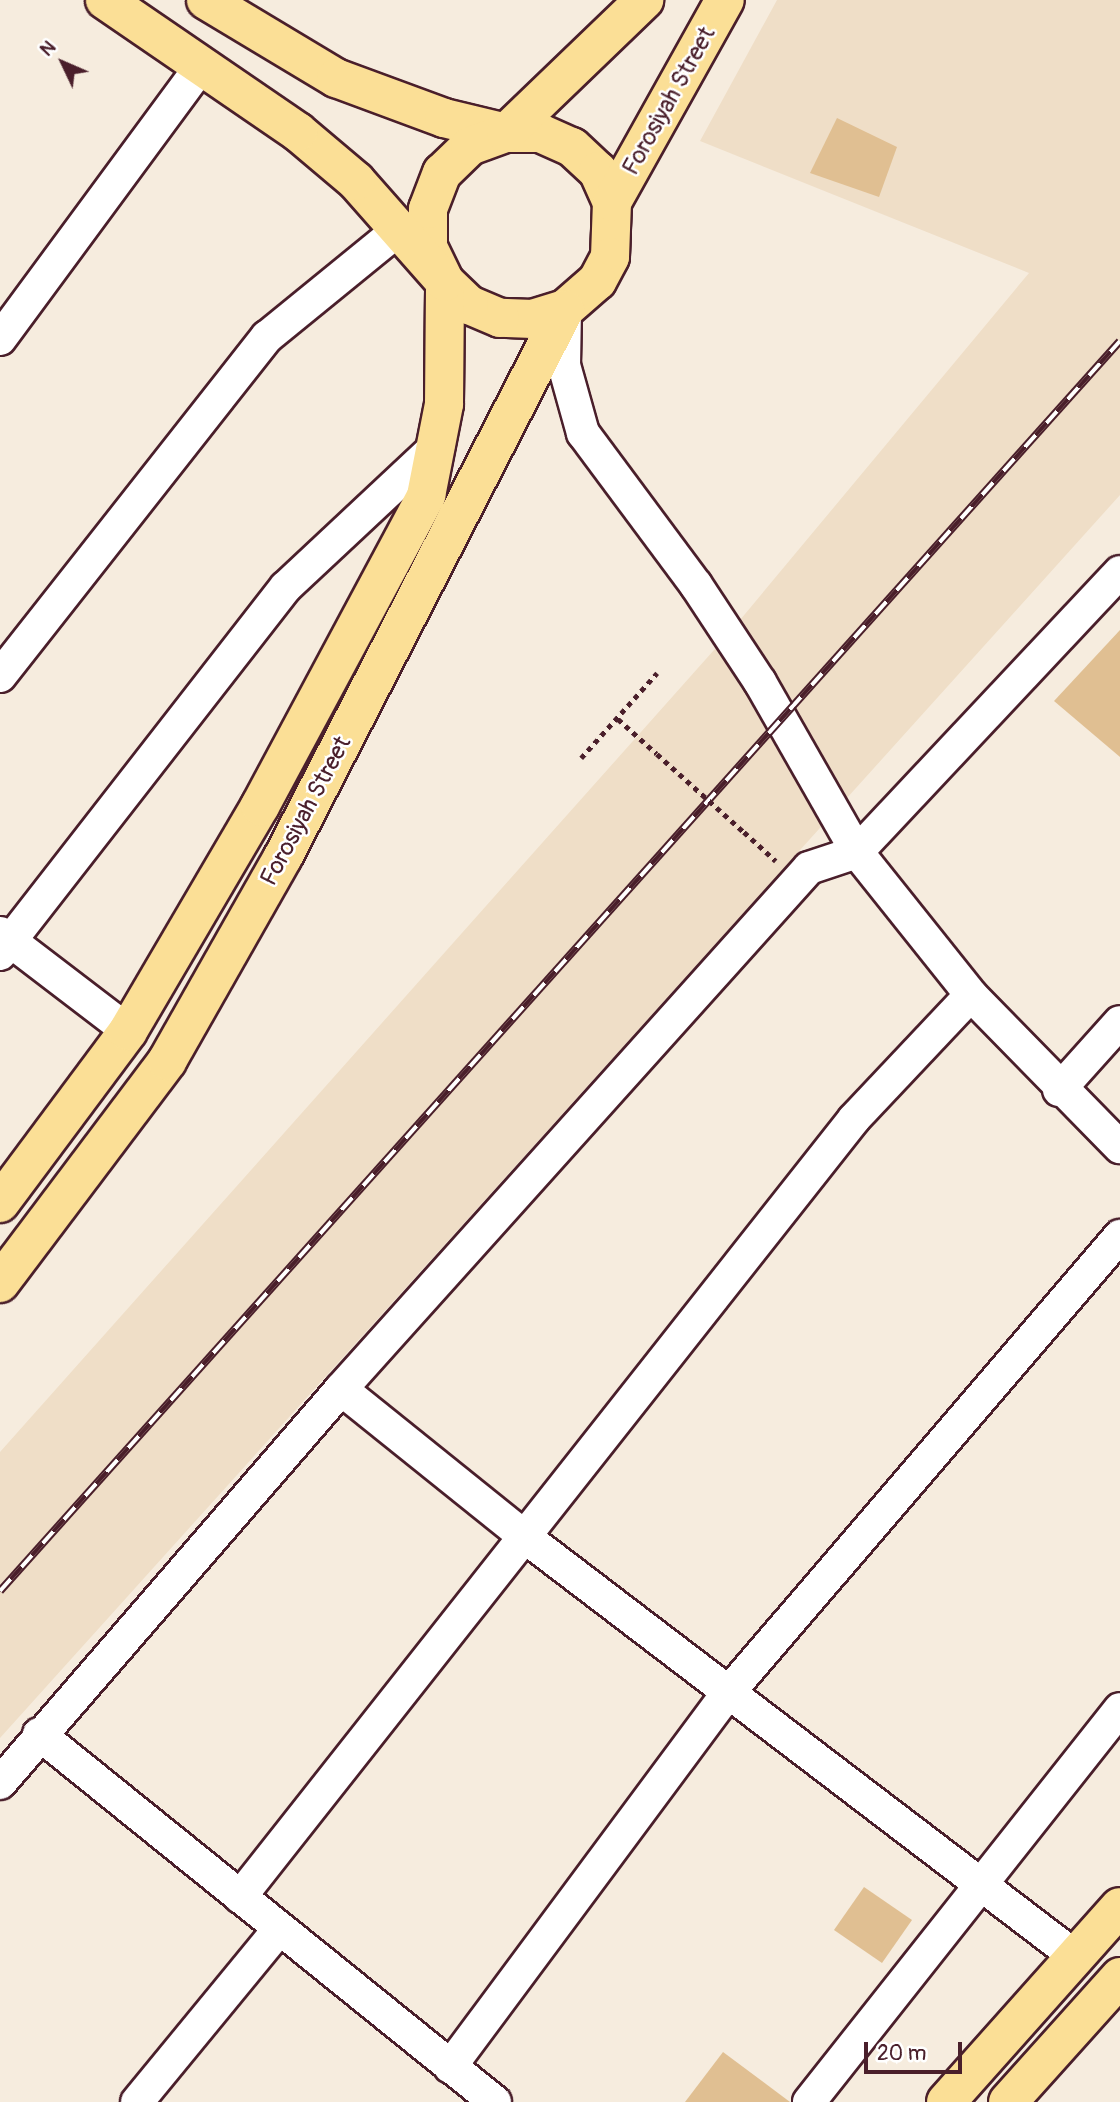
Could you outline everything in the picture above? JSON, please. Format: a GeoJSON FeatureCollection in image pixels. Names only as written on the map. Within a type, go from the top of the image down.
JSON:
{"type":"FeatureCollection","features":[{"type":"Feature","properties":{"kind":"main road"},"geometry":{"type":"LineString","coordinates":[[105,0],[298,132],[356,181],[444,282],[469,305],[500,318],[533,319],[565,309],[597,281],[610,257],[612,202],[598,171],[572,146],[540,133],[506,133],[444,118],[336,78],[206,0]]}},
{"type":"Feature","properties":{"kind":"main road"},"geometry":{"type":"LineString","coordinates":[[444,282],[428,247],[433,197],[442,173],[470,146],[506,133],[644,0]]}},
{"type":"Feature","properties":{"kind":"main road","name":"Forosiyah Street"},"geometry":{"type":"LineString","coordinates":[[612,202],[725,0]]}},
{"type":"Feature","properties":{"kind":"main road","name":"Forosiyah Street"},"geometry":{"type":"LineString","coordinates":[[0,1203],[128,1031],[260,806],[426,496],[439,444],[444,282]]}},
{"type":"Feature","properties":{"kind":"main road","name":"Forosiyah Street"},"geometry":{"type":"LineString","coordinates":[[0,1283],[167,1061],[283,857],[565,309]]}},
{"type":"Feature","properties":{"kind":"main road"},"geometry":{"type":"LineString","coordinates":[[946,2102],[1120,1907]]}},
{"type":"Feature","properties":{"kind":"main road"},"geometry":{"type":"LineString","coordinates":[[1008,2102],[1118,1984]]}},
{"type":"Feature","properties":{"kind":"street"},"geometry":{"type":"LineString","coordinates":[[0,339],[202,65]]}},
{"type":"Feature","properties":{"kind":"street"},"geometry":{"type":"LineString","coordinates":[[0,676],[267,338],[398,230]]}},
{"type":"Feature","properties":{"kind":"street"},"geometry":{"type":"LineString","coordinates":[[565,309],[564,365],[583,433],[746,661],[857,852],[971,995],[1059,1090],[1120,1147]]}},
{"type":"Feature","properties":{"kind":"street"},"geometry":{"type":"LineString","coordinates":[[128,1031],[3,943],[286,587],[439,444]]}},
{"type":"Feature","properties":{"kind":"street"},"geometry":{"type":"LineString","coordinates":[[0,1783],[39,1734],[341,1389],[809,868],[857,852],[1120,572]]}},
{"type":"Feature","properties":{"kind":"street"},"geometry":{"type":"LineString","coordinates":[[240,1897],[853,1119],[971,995]]}},
{"type":"Feature","properties":{"kind":"street"},"geometry":{"type":"LineString","coordinates":[[1059,1090],[1120,1022]]}},
{"type":"Feature","properties":{"kind":"street"},"geometry":{"type":"LineString","coordinates":[[450,2067],[729,1692],[1120,1236]]}},
{"type":"Feature","properties":{"kind":"street"},"geometry":{"type":"LineString","coordinates":[[341,1389],[525,1537],[1076,1957]]}},
{"type":"Feature","properties":{"kind":"street"},"geometry":{"type":"LineString","coordinates":[[808,2102],[1120,1709]]}},
{"type":"Feature","properties":{"kind":"street"},"geometry":{"type":"LineString","coordinates":[[39,1734],[450,2067],[480,2097]]}},
{"type":"Feature","properties":{"kind":"street"},"geometry":{"type":"LineString","coordinates":[[137,2102],[279,1929]]}},
{"type":"Feature","properties":{"kind":"path"},"geometry":{"type":"LineString","coordinates":[[581,758],[657,673]]}},
{"type":"Feature","properties":{"kind":"path"},"geometry":{"type":"LineString","coordinates":[[618,719],[784,868]]}},
{"type":"Feature","properties":{"kind":"shaded area"},"geometry":{"type":"Polygon","coordinates":[[[777,0],[1120,0],[1120,495],[0,1738],[0,1452],[730,632],[1029,273],[700,141],[777,0]]]}},
{"type":"Feature","properties":{"kind":"building"},"geometry":{"type":"Polygon","coordinates":[[[837,118],[897,147],[879,197],[810,173],[837,118]]]}},
{"type":"Feature","properties":{"kind":"building"},"geometry":{"type":"Polygon","coordinates":[[[1120,630],[1120,757],[1054,701],[1120,630]]]}},
{"type":"Feature","properties":{"kind":"building"},"geometry":{"type":"Polygon","coordinates":[[[864,1887],[912,1920],[882,1963],[834,1930],[864,1887]]]}},
{"type":"Feature","properties":{"kind":"building"},"geometry":{"type":"Polygon","coordinates":[[[723,2052],[790,2102],[685,2102],[723,2052]]]}},
{"type":"Feature","properties":{"kind":"railway"},"geometry":{"type":"LineString","coordinates":[[0,1591],[1120,341]]}}]}
